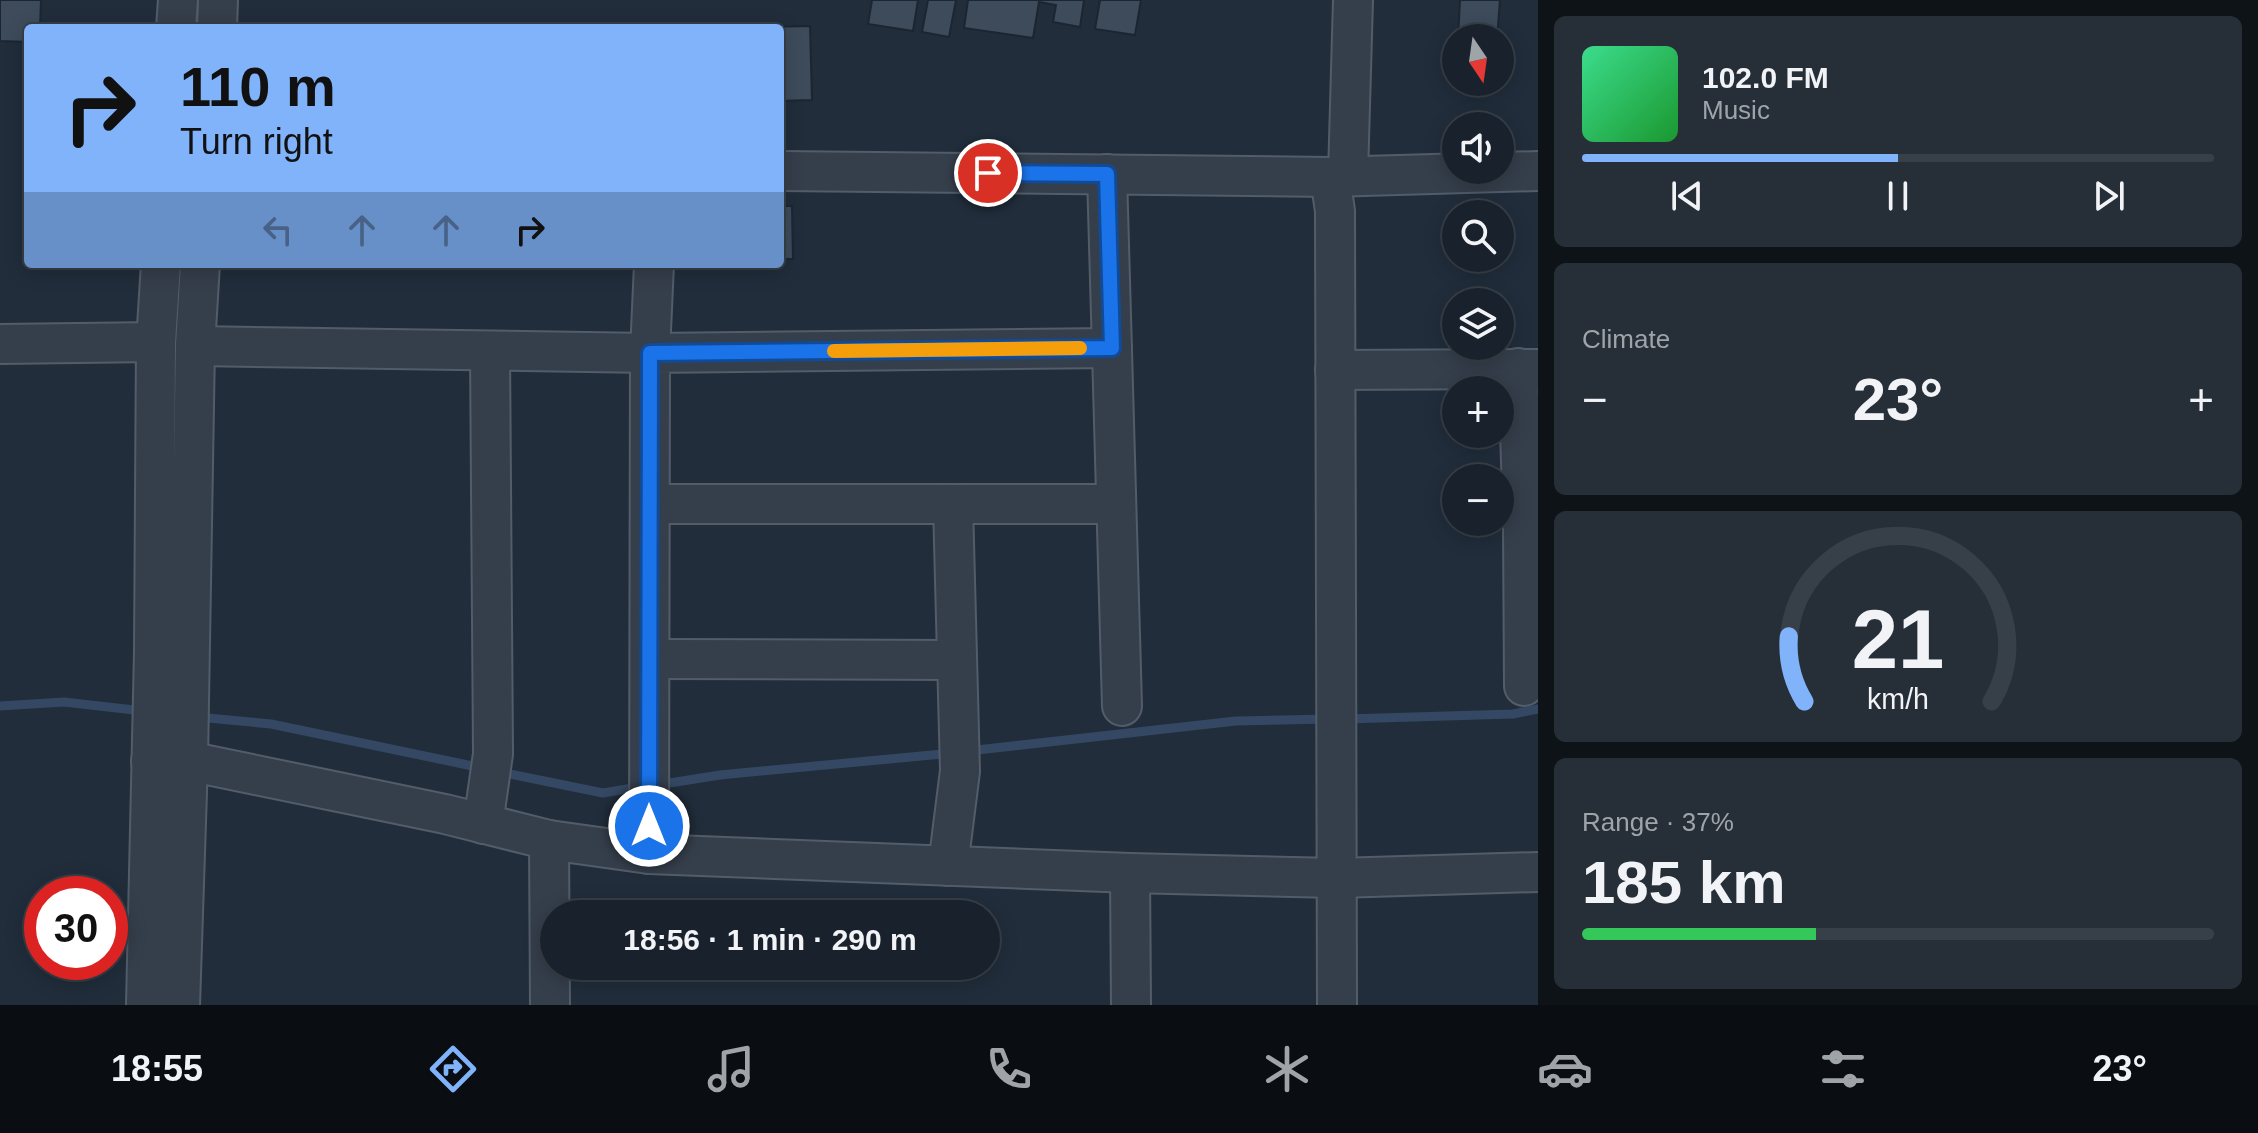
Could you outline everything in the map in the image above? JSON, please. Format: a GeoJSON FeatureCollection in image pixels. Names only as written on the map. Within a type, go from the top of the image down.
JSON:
{"type":"FeatureCollection","features":[{"type":"Feature","properties":{"kind":"street"},"geometry":{"type":"LineString","coordinates":[[176,24],[178,0]]}},
{"type":"Feature","properties":{"kind":"street"},"geometry":{"type":"LineString","coordinates":[[217,24],[218,0]]}},
{"type":"Feature","properties":{"kind":"street"},"geometry":{"type":"LineString","coordinates":[[1337,1005],[1335,211],[1353,0]]}},
{"type":"Feature","properties":{"kind":"street"},"geometry":{"type":"LineString","coordinates":[[784,171],[1339,176],[1538,171]]}},
{"type":"Feature","properties":{"kind":"street"},"geometry":{"type":"LineString","coordinates":[[1107,174],[1122,706]]}},
{"type":"Feature","properties":{"kind":"street"},"geometry":{"type":"LineString","coordinates":[[161,268],[156,342],[171,694]]}},
{"type":"Feature","properties":{"kind":"street"},"geometry":{"type":"LineString","coordinates":[[180,1005],[170,747],[171,694],[200,268]]}},
{"type":"Feature","properties":{"kind":"street"},"geometry":{"type":"LineString","coordinates":[[649,854],[650,353],[654,268]]}},
{"type":"Feature","properties":{"kind":"street"},"geometry":{"type":"LineString","coordinates":[[0,344],[156,342]]}},
{"type":"Feature","properties":{"kind":"street"},"geometry":{"type":"LineString","coordinates":[[195,346],[650,353],[1112,348]]}},
{"type":"Feature","properties":{"kind":"street"},"geometry":{"type":"LineString","coordinates":[[483,824],[492,766],[490,351]]}},
{"type":"Feature","properties":{"kind":"street"},"geometry":{"type":"LineString","coordinates":[[1335,370],[1528,368],[1531,525],[1524,686]]}},
{"type":"Feature","properties":{"kind":"street"},"geometry":{"type":"LineString","coordinates":[[650,504],[1116,504]]}},
{"type":"Feature","properties":{"kind":"street"},"geometry":{"type":"LineString","coordinates":[[948,866],[959,754],[953,504]]}},
{"type":"Feature","properties":{"kind":"street"},"geometry":{"type":"LineString","coordinates":[[650,659],[957,660]]}},
{"type":"Feature","properties":{"kind":"street"},"geometry":{"type":"LineString","coordinates":[[170,747],[549,840],[649,854],[1337,878],[1538,872]]}},
{"type":"Feature","properties":{"kind":"street"},"geometry":{"type":"LineString","coordinates":[[146,1005],[170,747]]}},
{"type":"Feature","properties":{"kind":"street"},"geometry":{"type":"LineString","coordinates":[[549,840],[550,1005]]}},
{"type":"Feature","properties":{"kind":"street"},"geometry":{"type":"LineString","coordinates":[[1130,873],[1131,1005]]}},
{"type":"Feature","properties":{"kind":"building"},"geometry":{"type":"Polygon","coordinates":[[[0,0],[41,0],[40,24],[24,24],[24,42],[0,41],[0,0]]]}},
{"type":"Feature","properties":{"kind":"building"},"geometry":{"type":"Polygon","coordinates":[[[872,0],[918,0],[913,31],[868,24],[872,0]]]}},
{"type":"Feature","properties":{"kind":"building"},"geometry":{"type":"Polygon","coordinates":[[[928,0],[956,0],[949,37],[922,32],[928,0]]]}},
{"type":"Feature","properties":{"kind":"building"},"geometry":{"type":"Polygon","coordinates":[[[968,0],[1084,0],[1080,27],[1053,22],[1056,5],[1039,2],[1033,38],[964,28],[968,0]]]}},
{"type":"Feature","properties":{"kind":"building"},"geometry":{"type":"Polygon","coordinates":[[[1100,0],[1141,0],[1135,35],[1095,29],[1100,0]]]}},
{"type":"Feature","properties":{"kind":"building"},"geometry":{"type":"Polygon","coordinates":[[[1460,0],[1500,0],[1498,24],[1459,24],[1460,0]]]}},
{"type":"Feature","properties":{"kind":"building"},"geometry":{"type":"Polygon","coordinates":[[[810,26],[812,100],[784,101],[784,27],[810,26]]]}},
{"type":"Feature","properties":{"kind":"building"},"geometry":{"type":"Polygon","coordinates":[[[784,206],[792,206],[793,259],[784,259],[784,206]]]}},
{"type":"Feature","properties":{"kind":"waterway"},"geometry":{"type":"LineString","coordinates":[[0,706],[64,702],[143,711]]}},
{"type":"Feature","properties":{"kind":"waterway"},"geometry":{"type":"LineString","coordinates":[[1346,719],[1513,714],[1538,709]]}},
{"type":"Feature","properties":{"kind":"waterway"},"geometry":{"type":"LineString","coordinates":[[197,717],[271,724],[482,768]]}},
{"type":"Feature","properties":{"kind":"waterway"},"geometry":{"type":"LineString","coordinates":[[968,751],[1236,721],[1327,719]]}},
{"type":"Feature","properties":{"kind":"waterway"},"geometry":{"type":"LineString","coordinates":[[657,785],[720,775],[953,753]]}},
{"type":"Feature","properties":{"kind":"waterway"},"geometry":{"type":"LineString","coordinates":[[500,772],[603,793],[639,787]]}},
{"type":"Feature","properties":{"kind":"slow traffic"},"geometry":{"type":"LineString","coordinates":[[834,351],[1080,348]]}},
{"type":"Feature","properties":{"kind":"route"},"geometry":{"type":"LineString","coordinates":[[649,826],[650,353],[1112,348],[1107,174],[988,173]]}}]}
